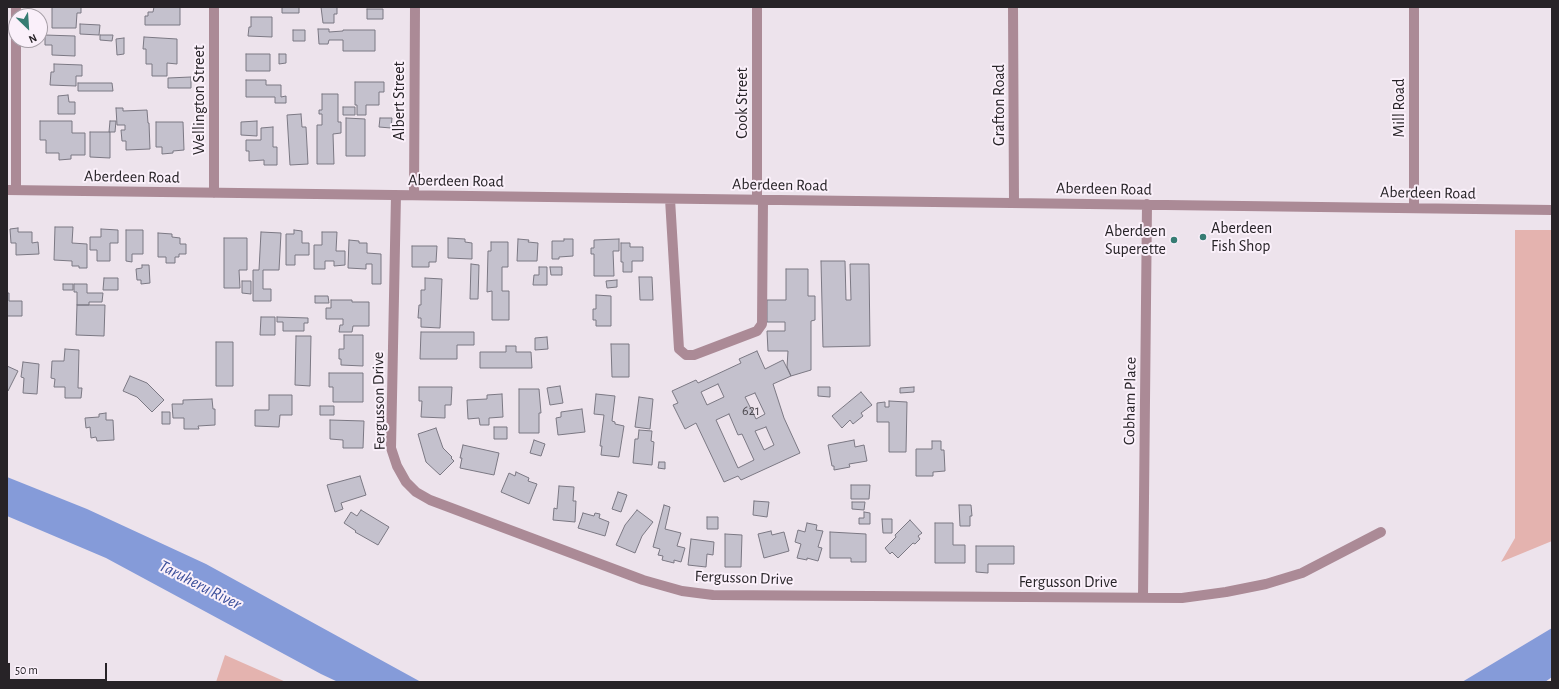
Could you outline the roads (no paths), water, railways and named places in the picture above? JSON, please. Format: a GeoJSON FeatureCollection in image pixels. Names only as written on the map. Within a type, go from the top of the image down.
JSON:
{"type":"FeatureCollection","features":[{"type":"Feature","properties":{"kind":"street"},"geometry":{"type":"LineString","coordinates":[[11,190],[16,7]]}},
{"type":"Feature","properties":{"kind":"street","name":"Wellington Street"},"geometry":{"type":"LineString","coordinates":[[214,7],[214,193]]}},
{"type":"Feature","properties":{"kind":"street","name":"Albert Street"},"geometry":{"type":"LineString","coordinates":[[414,7],[414,195]]}},
{"type":"Feature","properties":{"kind":"street","name":"Cook Street"},"geometry":{"type":"LineString","coordinates":[[670,199],[679,349],[686,355],[694,355],[757,331],[762,324],[757,7]]}},
{"type":"Feature","properties":{"kind":"street","name":"Grafton Road"},"geometry":{"type":"LineString","coordinates":[[1013,7],[1014,203]]}},
{"type":"Feature","properties":{"kind":"street","name":"Mill Road"},"geometry":{"type":"LineString","coordinates":[[1414,7],[1414,208]]}},
{"type":"Feature","properties":{"kind":"street","name":"Aberdeen Road"},"geometry":{"type":"LineString","coordinates":[[11,190],[1552,210]]}},
{"type":"Feature","properties":{"kind":"street","name":"Fergusson Drive"},"geometry":{"type":"LineString","coordinates":[[396,196],[391,448],[397,466],[406,482],[416,492],[430,500],[643,580],[682,591],[713,594],[1182,598],[1226,592],[1266,584],[1302,573],[1381,532]]}},
{"type":"Feature","properties":{"kind":"street","name":"Cobham Place"},"geometry":{"type":"LineString","coordinates":[[1143,597],[1147,204]]}},
{"type":"Feature","properties":{"kind":"water","name":"Taruheru River"},"geometry":{"type":"Polygon","coordinates":[[[7,477],[87,509],[206,564],[421,682],[338,682],[321,674],[106,558],[7,516],[7,477]]]}},
{"type":"Feature","properties":{"kind":"water"},"geometry":{"type":"Polygon","coordinates":[[[1552,628],[1552,677],[1545,682],[1462,682],[1552,628]]]}},
{"type":"Feature","properties":{"kind":"place","name":"Aberdeen Fish Shop"},"geometry":{"type":"Point","coordinates":[1203,237]}},
{"type":"Feature","properties":{"kind":"place","name":"Aberdeen Superette"},"geometry":{"type":"Point","coordinates":[1174,240]}}]}
